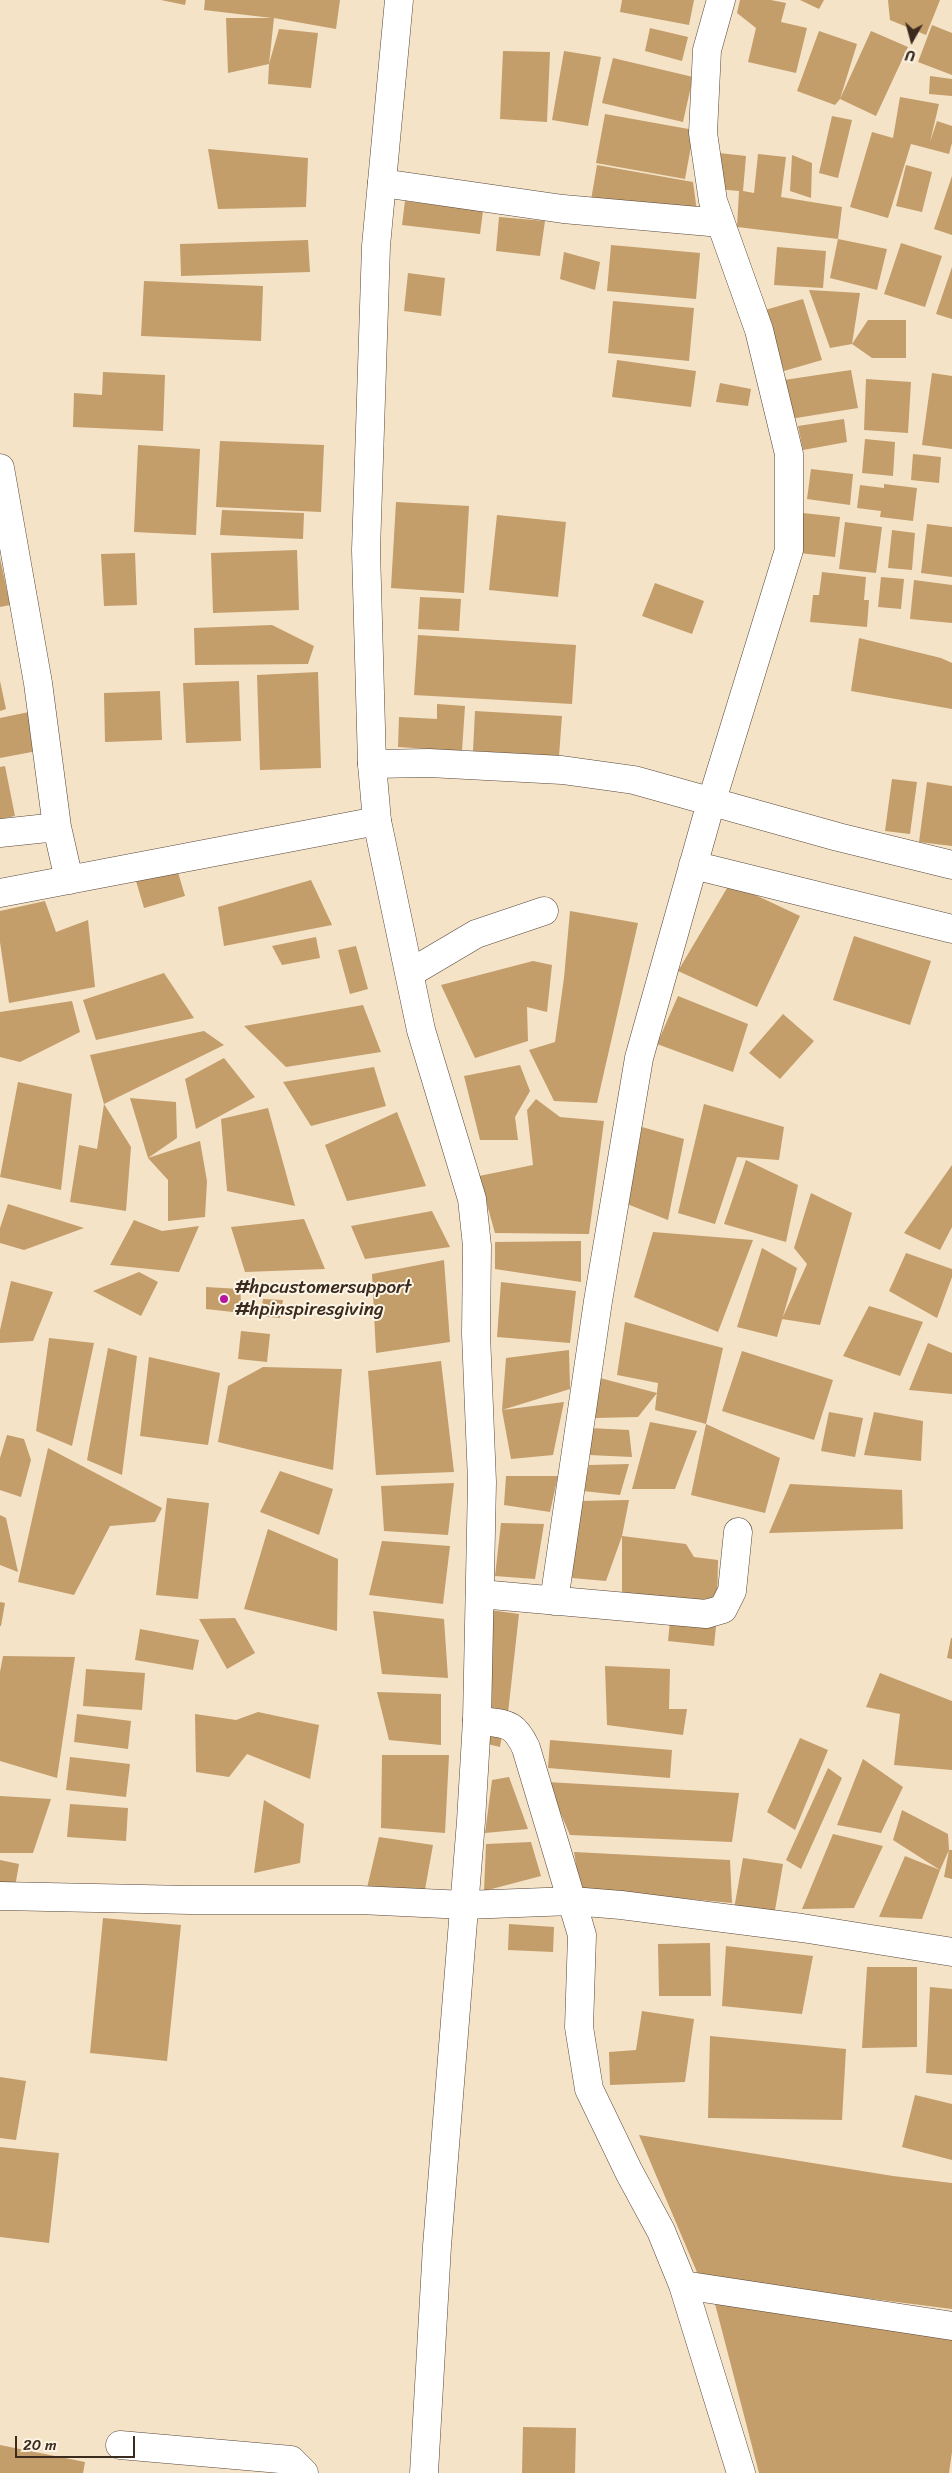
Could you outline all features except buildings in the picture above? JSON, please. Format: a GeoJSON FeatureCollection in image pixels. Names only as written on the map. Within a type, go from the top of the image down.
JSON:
{"type":"FeatureCollection","features":[{"type":"Feature","properties":{"kind":"street"},"geometry":{"type":"LineString","coordinates":[[399,0],[376,246],[366,550],[373,773],[377,818],[421,1030],[472,1199],[477,1246],[476,1334],[482,1482],[477,1720],[465,1905],[437,2246],[424,2473]]}},
{"type":"Feature","properties":{"kind":"street"},"geometry":{"type":"LineString","coordinates":[[554,1601],[598,1301],[639,1058],[694,861],[789,550],[790,454],[759,330],[713,202],[703,133],[707,50],[721,0]]}},
{"type":"Feature","properties":{"kind":"street"},"geometry":{"type":"LineString","coordinates":[[382,183],[563,209],[721,223]]}},
{"type":"Feature","properties":{"kind":"street"},"geometry":{"type":"LineString","coordinates":[[0,468],[38,683],[59,834],[71,876]]}},
{"type":"Feature","properties":{"kind":"street"},"geometry":{"type":"LineString","coordinates":[[373,773],[429,763],[562,770],[634,780],[710,807],[952,865]]}},
{"type":"Feature","properties":{"kind":"street"},"geometry":{"type":"LineString","coordinates":[[0,893],[71,876],[118,871],[377,818]]}},
{"type":"Feature","properties":{"kind":"street"},"geometry":{"type":"LineString","coordinates":[[0,833],[59,834]]}},
{"type":"Feature","properties":{"kind":"street"},"geometry":{"type":"LineString","coordinates":[[694,861],[952,929]]}},
{"type":"Feature","properties":{"kind":"street"},"geometry":{"type":"LineString","coordinates":[[410,973],[476,934],[544,910]]}},
{"type":"Feature","properties":{"kind":"street"},"geometry":{"type":"LineString","coordinates":[[480,1594],[706,1614],[724,1609],[732,1591],[738,1532]]}},
{"type":"Feature","properties":{"kind":"street"},"geometry":{"type":"LineString","coordinates":[[477,1720],[511,1726],[520,1735],[582,1935],[579,2027],[589,2089],[629,2172],[661,2231],[683,2285],[741,2473]]}},
{"type":"Feature","properties":{"kind":"street"},"geometry":{"type":"LineString","coordinates":[[0,1896],[360,1900],[465,1905],[572,1902],[621,1905],[802,1928],[952,1952]]}},
{"type":"Feature","properties":{"kind":"street"},"geometry":{"type":"LineString","coordinates":[[683,2285],[952,2326]]}},
{"type":"Feature","properties":{"kind":"street"},"geometry":{"type":"LineString","coordinates":[[120,2444],[291,2460],[304,2473]]}},
{"type":"Feature","properties":{"kind":"place","name":"#hpcustomersupport #hpinspiresgiving"},"geometry":{"type":"Point","coordinates":[224,1299]}}]}
